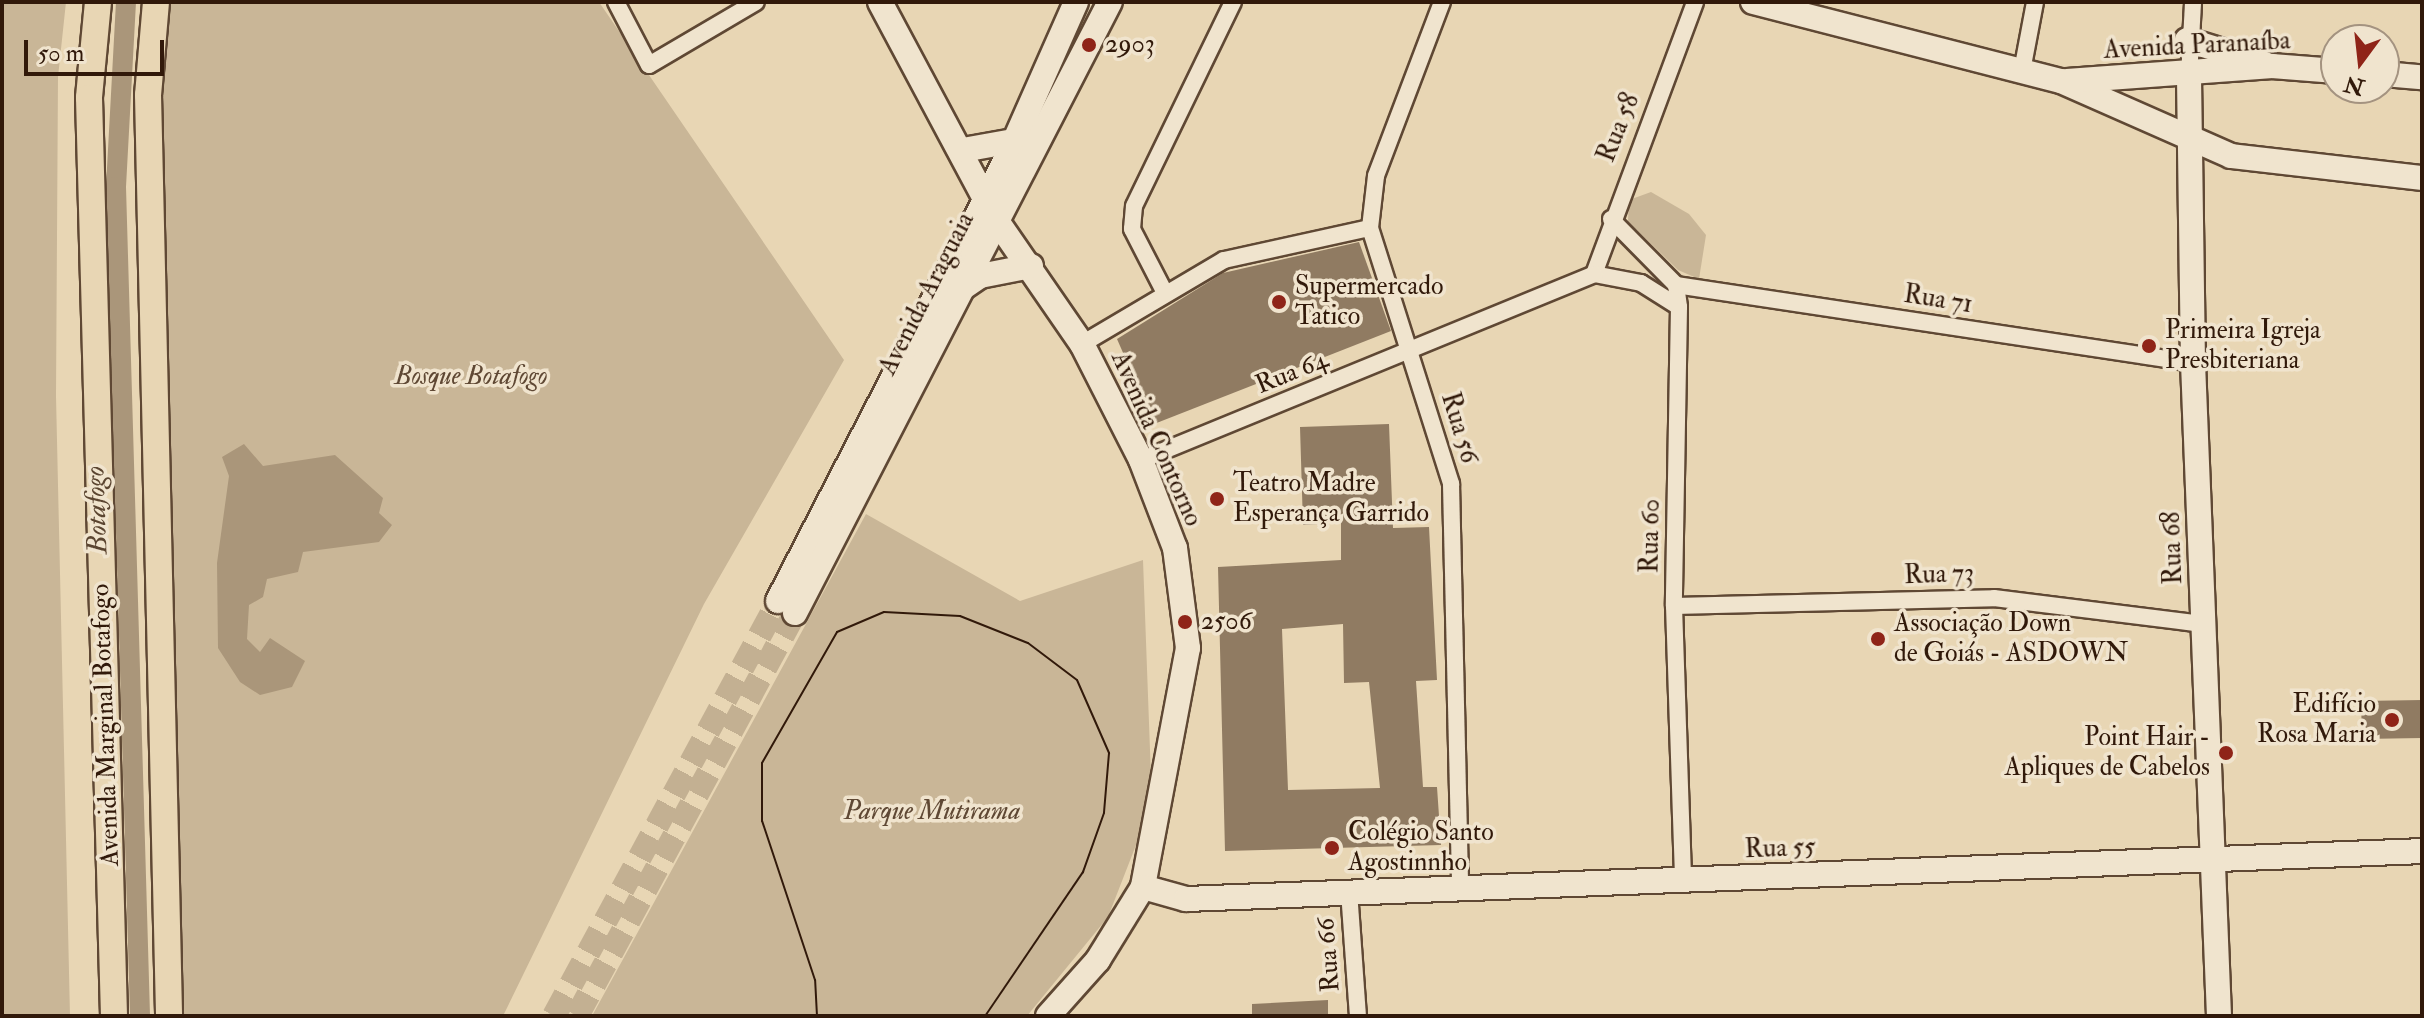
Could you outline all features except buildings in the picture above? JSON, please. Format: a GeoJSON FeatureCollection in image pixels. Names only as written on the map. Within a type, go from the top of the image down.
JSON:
{"type":"FeatureCollection","features":[{"type":"Feature","properties":{"kind":"main road","name":"Avenida Marginal Botafogo"},"geometry":{"type":"LineString","coordinates":[[98,2],[89,98],[114,1016]]}},
{"type":"Feature","properties":{"kind":"main road"},"geometry":{"type":"LineString","coordinates":[[156,2],[148,95],[169,1016]]}},
{"type":"Feature","properties":{"kind":"street"},"geometry":{"type":"LineString","coordinates":[[616,2],[649,65],[756,2]]}},
{"type":"Feature","properties":{"kind":"street","name":"Avenida Contorno"},"geometry":{"type":"LineString","coordinates":[[880,2],[963,150],[997,221],[1082,344],[1141,460],[1175,548],[1188,648],[1143,887],[1098,960],[1048,1016]]}},
{"type":"Feature","properties":{"kind":"street","name":"Avenida Araguaia"},"geometry":{"type":"LineString","coordinates":[[1076,2],[1013,141],[786,607],[961,289],[1110,2]]}},
{"type":"Feature","properties":{"kind":"street"},"geometry":{"type":"LineString","coordinates":[[1164,291],[1132,229],[1134,206],[1233,2]]}},
{"type":"Feature","properties":{"kind":"street","name":"Rua 56"},"geometry":{"type":"LineString","coordinates":[[1442,2],[1376,176],[1370,228],[1451,484],[1460,887]]}},
{"type":"Feature","properties":{"kind":"street","name":"Rua 58"},"geometry":{"type":"LineString","coordinates":[[1594,274],[1611,219],[1695,2]]}},
{"type":"Feature","properties":{"kind":"street","name":"Avenida Paranaíba"},"geometry":{"type":"LineString","coordinates":[[1753,2],[2061,81],[2231,156],[2422,178]]}},
{"type":"Feature","properties":{"kind":"street"},"geometry":{"type":"LineString","coordinates":[[2022,71],[2035,2]]}},
{"type":"Feature","properties":{"kind":"street"},"geometry":{"type":"LineString","coordinates":[[2189,77],[2187,40],[2193,2]]}},
{"type":"Feature","properties":{"kind":"street"},"geometry":{"type":"LineString","coordinates":[[2187,40],[2272,66]]}},
{"type":"Feature","properties":{"kind":"street","name":"Avenida Paranaíba"},"geometry":{"type":"LineString","coordinates":[[2061,81],[2189,77],[2272,66],[2320,70]]}},
{"type":"Feature","properties":{"kind":"street"},"geometry":{"type":"LineString","coordinates":[[2400,75],[2422,77]]}},
{"type":"Feature","properties":{"kind":"street","name":"Rua 68"},"geometry":{"type":"LineString","coordinates":[[2189,77],[2194,141],[2193,363],[2219,1016]]}},
{"type":"Feature","properties":{"kind":"street"},"geometry":{"type":"LineString","coordinates":[[963,150],[1013,141]]}},
{"type":"Feature","properties":{"kind":"street"},"geometry":{"type":"LineString","coordinates":[[1611,219],[1676,285]]}},
{"type":"Feature","properties":{"kind":"street"},"geometry":{"type":"LineString","coordinates":[[1082,344],[1164,291],[1224,260],[1370,228]]}},
{"type":"Feature","properties":{"kind":"street"},"geometry":{"type":"LineString","coordinates":[[961,289],[980,276],[1031,266]]}},
{"type":"Feature","properties":{"kind":"street"},"geometry":{"type":"LineString","coordinates":[[1594,274],[1641,283],[1679,307]]}},
{"type":"Feature","properties":{"kind":"street","name":"Rua 64"},"geometry":{"type":"LineString","coordinates":[[1141,460],[1594,274]]}},
{"type":"Feature","properties":{"kind":"street","name":"Rua 71"},"geometry":{"type":"LineString","coordinates":[[1676,285],[2193,363]]}},
{"type":"Feature","properties":{"kind":"street","name":"Rua 60"},"geometry":{"type":"LineString","coordinates":[[1676,285],[1679,307],[1674,606],[1683,881]]}},
{"type":"Feature","properties":{"kind":"street","name":"Rua 73"},"geometry":{"type":"LineString","coordinates":[[1674,606],[1994,598],[2204,624]]}},
{"type":"Feature","properties":{"kind":"street","name":"Rua 55"},"geometry":{"type":"LineString","coordinates":[[1143,887],[1186,899],[2422,851]]}},
{"type":"Feature","properties":{"kind":"street","name":"Rua 66"},"geometry":{"type":"LineString","coordinates":[[1349,891],[1358,1016]]}},
{"type":"Feature","properties":{"kind":"green space"},"geometry":{"type":"Polygon","coordinates":[[[2,2],[66,2],[58,77],[56,396],[70,1016],[2,1016],[2,2]]]}},
{"type":"Feature","properties":{"kind":"green space","name":"Bosque Botafogo"},"geometry":{"type":"Polygon","coordinates":[[[167,2],[599,2],[844,360],[704,604],[503,1016],[155,1016],[158,134],[167,2]]]}},
{"type":"Feature","properties":{"kind":"green space"},"geometry":{"type":"Polygon","coordinates":[[[1651,192],[1689,214],[1706,235],[1699,279],[1678,270],[1628,221],[1629,200],[1651,192]]]}},
{"type":"Feature","properties":{"kind":"green space","name":"Parque Mutirama"},"geometry":{"type":"Polygon","coordinates":[[[866,514],[1020,601],[1143,560],[1152,804],[1108,917],[1027,1016],[592,1016],[866,514]]]}},
{"type":"Feature","properties":{"kind":"shaded area"},"geometry":{"type":"Polygon","coordinates":[[[244,444],[263,466],[335,455],[383,498],[379,513],[392,525],[379,542],[303,552],[298,572],[267,579],[263,597],[249,605],[247,639],[260,652],[270,638],[305,661],[292,687],[260,695],[240,682],[218,648],[217,563],[229,476],[222,457],[244,444]]]}},
{"type":"Feature","properties":{"kind":"waterway","name":"Botafogo"},"geometry":{"type":"LineString","coordinates":[[126,2],[116,187],[140,1016]]}},
{"type":"Feature","properties":{"kind":"tunnel"},"geometry":{"type":"LineString","coordinates":[[554,1016],[778,601]]}},
{"type":"Feature","properties":{"kind":"tunnel"},"geometry":{"type":"LineString","coordinates":[[577,1016],[795,613]]}},
{"type":"Feature","properties":{"kind":"tram line"},"geometry":{"type":"LineString","coordinates":[[817,1016],[815,980],[762,821],[762,763],[837,632],[884,612],[960,616],[1028,643],[1077,680],[1109,753],[1104,813],[1083,872],[985,1016]]}},
{"type":"Feature","properties":{"kind":"place","name":"2903"},"geometry":{"type":"Point","coordinates":[1089,45]}},
{"type":"Feature","properties":{"kind":"place","name":"Supermercado Tatico"},"geometry":{"type":"Point","coordinates":[1279,302]}},
{"type":"Feature","properties":{"kind":"place","name":"Primeira Igreja Presbiteriana"},"geometry":{"type":"Point","coordinates":[2149,346]}},
{"type":"Feature","properties":{"kind":"place","name":"Teatro Madre Esperança Garrido"},"geometry":{"type":"Point","coordinates":[1217,499]}},
{"type":"Feature","properties":{"kind":"place","name":"2506"},"geometry":{"type":"Point","coordinates":[1185,622]}},
{"type":"Feature","properties":{"kind":"place","name":"Associação Down de Goiás - ASDOWN"},"geometry":{"type":"Point","coordinates":[1878,639]}},
{"type":"Feature","properties":{"kind":"place","name":"Edifício Rosa Maria"},"geometry":{"type":"Point","coordinates":[2392,720]}},
{"type":"Feature","properties":{"kind":"place","name":"Point Hair - Apliques de Cabelos"},"geometry":{"type":"Point","coordinates":[2226,753]}},
{"type":"Feature","properties":{"kind":"place","name":"Colégio Santo Agostinnho"},"geometry":{"type":"Point","coordinates":[1332,848]}}]}
